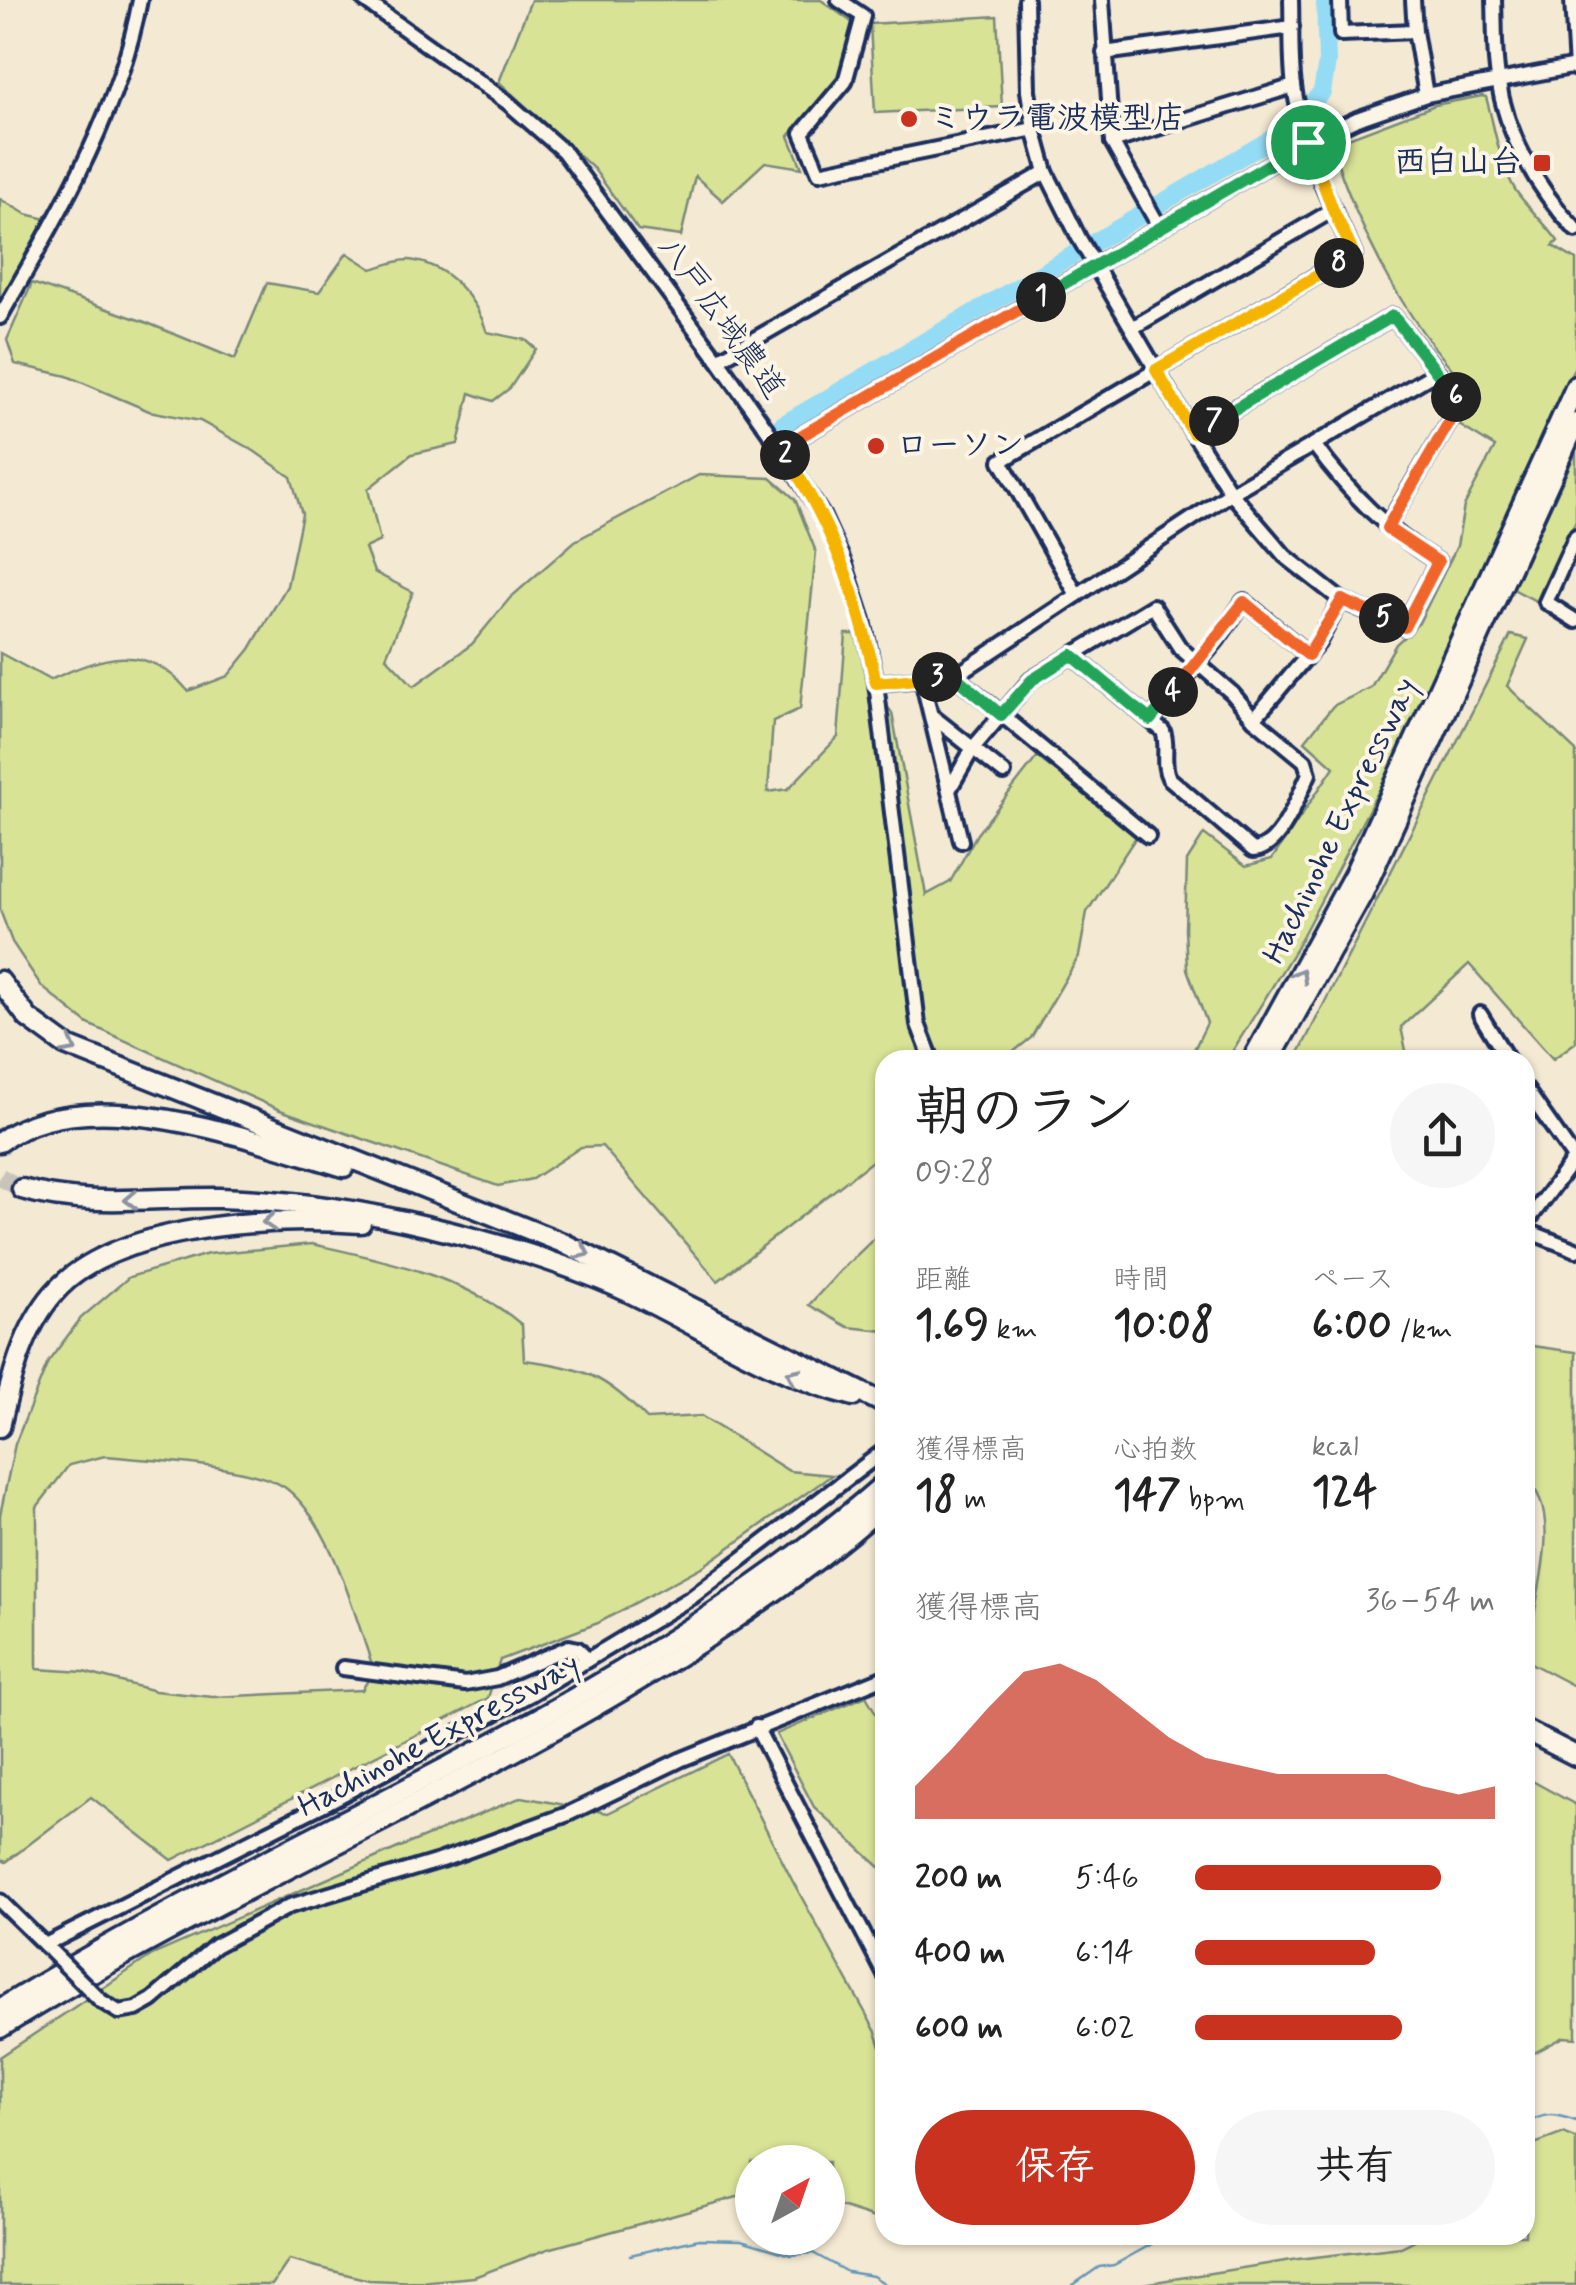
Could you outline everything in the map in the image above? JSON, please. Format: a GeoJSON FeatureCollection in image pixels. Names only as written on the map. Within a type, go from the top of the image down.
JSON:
{"type":"FeatureCollection","features":[{"type":"Feature","properties":{"kind":"highway","name":"Hachinohe Expressway"},"geometry":{"type":"LineString","coordinates":[[1257,1050],[1354,874],[1576,386]]}},
{"type":"Feature","properties":{"kind":"highway","name":"Hachinohe Expressway"},"geometry":{"type":"LineString","coordinates":[[1276,1050],[1363,892],[1576,423]]}},
{"type":"Feature","properties":{"kind":"highway"},"geometry":{"type":"LineString","coordinates":[[0,981],[28,1018],[65,1045],[602,1260],[875,1400]]}},
{"type":"Feature","properties":{"kind":"highway"},"geometry":{"type":"LineString","coordinates":[[0,1142],[38,1120],[80,1112],[132,1115],[225,1134],[362,1172],[492,1216]]}},
{"type":"Feature","properties":{"kind":"highway"},"geometry":{"type":"LineString","coordinates":[[22,1189],[84,1200],[220,1198],[303,1204],[390,1218],[470,1238],[590,1276],[802,1380],[875,1402]]}},
{"type":"Feature","properties":{"kind":"highway"},"geometry":{"type":"LineString","coordinates":[[0,1427],[19,1357],[41,1310],[72,1276],[111,1253],[165,1237],[270,1221],[387,1224],[470,1238]]}},
{"type":"Feature","properties":{"kind":"highway","name":"Hachinohe Expressway"},"geometry":{"type":"LineString","coordinates":[[0,2009],[141,1928],[468,1758],[604,1682],[748,1589],[875,1491]]}},
{"type":"Feature","properties":{"kind":"highway","name":"Hachinohe Expressway"},"geometry":{"type":"LineString","coordinates":[[0,2028],[107,1964],[608,1698],[753,1605],[875,1512]]}},
{"type":"Feature","properties":{"kind":"highway"},"geometry":{"type":"LineString","coordinates":[[1535,1735],[1576,1756]]}},
{"type":"Feature","properties":{"kind":"street"},"geometry":{"type":"LineString","coordinates":[[0,317],[100,131],[129,52],[140,0]]}},
{"type":"Feature","properties":{"kind":"street","name":"八戸広域農道"},"geometry":{"type":"LineString","coordinates":[[364,0],[506,102],[563,152],[718,360],[822,514],[845,565],[863,620],[876,683],[918,1024],[928,1050]]}},
{"type":"Feature","properties":{"kind":"street"},"geometry":{"type":"LineString","coordinates":[[838,0],[863,16],[846,82],[802,133],[819,174],[1034,129]]}},
{"type":"Feature","properties":{"kind":"street"},"geometry":{"type":"LineString","coordinates":[[1026,0],[1028,91],[1046,172],[1078,238],[1193,433],[1231,493],[1271,543],[1342,600],[1404,627],[1438,562],[1387,528],[1347,490],[1314,445]]}},
{"type":"Feature","properties":{"kind":"street"},"geometry":{"type":"LineString","coordinates":[[1102,0],[1112,142],[1158,224]]}},
{"type":"Feature","properties":{"kind":"street"},"geometry":{"type":"LineString","coordinates":[[1076,594],[1001,461],[1354,254],[1308,142],[1294,86],[1291,0]]}},
{"type":"Feature","properties":{"kind":"street"},"geometry":{"type":"LineString","coordinates":[[1340,0],[1341,34],[1415,31]]}},
{"type":"Feature","properties":{"kind":"street"},"geometry":{"type":"LineString","coordinates":[[1414,0],[1426,95]]}},
{"type":"Feature","properties":{"kind":"street"},"geometry":{"type":"LineString","coordinates":[[1494,0],[1498,79],[1514,134],[1548,196],[1576,230]]}},
{"type":"Feature","properties":{"kind":"street"},"geometry":{"type":"LineString","coordinates":[[780,448],[1092,262],[1308,142],[1357,119],[1426,95],[1575,67],[1572,0]]}},
{"type":"Feature","properties":{"kind":"street"},"geometry":{"type":"LineString","coordinates":[[1104,53],[1292,27]]}},
{"type":"Feature","properties":{"kind":"street"},"geometry":{"type":"LineString","coordinates":[[1112,142],[1294,86]]}},
{"type":"Feature","properties":{"kind":"street"},"geometry":{"type":"LineString","coordinates":[[718,360],[1046,172]]}},
{"type":"Feature","properties":{"kind":"street"},"geometry":{"type":"LineString","coordinates":[[1132,328],[1333,210]]}},
{"type":"Feature","properties":{"kind":"street"},"geometry":{"type":"LineString","coordinates":[[1193,433],[1393,316],[1461,402],[1387,528]]}},
{"type":"Feature","properties":{"kind":"street"},"geometry":{"type":"LineString","coordinates":[[876,683],[955,676],[1231,493],[1435,373]]}},
{"type":"Feature","properties":{"kind":"street"},"geometry":{"type":"LineString","coordinates":[[1576,536],[1546,602],[1576,621]]}},
{"type":"Feature","properties":{"kind":"street"},"geometry":{"type":"LineString","coordinates":[[1254,719],[1308,655],[1342,600]]}},
{"type":"Feature","properties":{"kind":"street"},"geometry":{"type":"LineString","coordinates":[[1150,720],[1244,602],[1308,655]]}},
{"type":"Feature","properties":{"kind":"street"},"geometry":{"type":"LineString","coordinates":[[949,790],[973,748],[1032,680],[1072,655],[1153,606],[1180,648],[1232,693],[1254,719],[1305,761],[1309,774],[1281,828],[1265,849],[1253,850],[1169,778],[1163,732],[1072,655]]}},
{"type":"Feature","properties":{"kind":"street"},"geometry":{"type":"LineString","coordinates":[[955,676],[1148,836]]}},
{"type":"Feature","properties":{"kind":"street"},"geometry":{"type":"LineString","coordinates":[[922,679],[961,841]]}},
{"type":"Feature","properties":{"kind":"street"},"geometry":{"type":"LineString","coordinates":[[931,715],[1004,774]]}},
{"type":"Feature","properties":{"kind":"street"},"geometry":{"type":"LineString","coordinates":[[1480,1014],[1502,1050]]}},
{"type":"Feature","properties":{"kind":"street"},"geometry":{"type":"LineString","coordinates":[[1535,1102],[1575,1160],[1535,1214]]}},
{"type":"Feature","properties":{"kind":"street"},"geometry":{"type":"LineString","coordinates":[[1535,1232],[1576,1250]]}},
{"type":"Feature","properties":{"kind":"street"},"geometry":{"type":"LineString","coordinates":[[48,1948],[529,1695],[692,1598],[875,1458]]}},
{"type":"Feature","properties":{"kind":"street"},"geometry":{"type":"LineString","coordinates":[[343,1668],[465,1684],[497,1678],[569,1647],[578,1648],[587,1660]]}},
{"type":"Feature","properties":{"kind":"street"},"geometry":{"type":"LineString","coordinates":[[0,1901],[101,2001],[120,2012],[136,2009],[215,1946],[290,1906],[442,1860],[568,1814],[756,1728],[875,1681]]}},
{"type":"Feature","properties":{"kind":"street"},"geometry":{"type":"LineString","coordinates":[[756,1728],[875,1956]]}},
{"type":"Feature","properties":{"kind":"green space"},"geometry":{"type":"Polygon","coordinates":[[[531,0],[821,0],[853,23],[839,79],[789,136],[802,168],[765,162],[723,201],[695,176],[681,236],[638,230],[594,169],[499,82],[531,0]]]}},
{"type":"Feature","properties":{"kind":"green space"},"geometry":{"type":"Polygon","coordinates":[[[997,16],[1002,107],[875,113],[870,24],[997,16]]]}},
{"type":"Feature","properties":{"kind":"green space"},"geometry":{"type":"Polygon","coordinates":[[[1486,97],[1501,158],[1516,191],[1558,241],[1553,246],[1576,260],[1576,364],[1389,771],[1295,950],[1233,1050],[1194,1050],[1207,1023],[1187,969],[1187,861],[1204,834],[1246,866],[1272,859],[1334,767],[1305,741],[1333,706],[1371,687],[1396,644],[1419,623],[1457,546],[1464,506],[1495,447],[1459,425],[1482,399],[1433,345],[1391,283],[1358,215],[1332,147],[1435,105],[1486,97]]]}},
{"type":"Feature","properties":{"kind":"green space"},"geometry":{"type":"Polygon","coordinates":[[[0,199],[26,214],[47,219],[0,318],[0,199]]]}},
{"type":"Feature","properties":{"kind":"green space"},"geometry":{"type":"Polygon","coordinates":[[[347,253],[372,269],[406,260],[424,263],[459,285],[476,307],[487,332],[526,340],[536,349],[510,388],[493,401],[470,393],[458,444],[412,454],[368,489],[380,541],[365,548],[374,572],[413,592],[386,657],[414,686],[472,644],[510,598],[575,541],[699,475],[771,478],[795,499],[816,552],[800,709],[773,721],[768,792],[788,789],[838,737],[846,634],[855,634],[869,681],[892,713],[926,895],[950,882],[977,834],[1037,757],[1136,837],[1087,912],[1079,956],[1031,1038],[1016,1050],[875,1050],[875,1159],[718,1281],[602,1146],[581,1147],[532,1179],[498,1186],[280,1110],[88,1024],[42,987],[12,942],[0,910],[0,653],[50,680],[88,665],[123,658],[156,665],[188,691],[228,676],[250,649],[287,586],[302,514],[291,477],[200,421],[149,411],[67,376],[15,364],[7,340],[32,283],[145,322],[235,359],[267,283],[319,292],[347,253]]]}},
{"type":"Feature","properties":{"kind":"green space"},"geometry":{"type":"Polygon","coordinates":[[[1576,452],[1576,520],[1538,602],[1513,589],[1576,452]]]}},
{"type":"Feature","properties":{"kind":"green space"},"geometry":{"type":"Polygon","coordinates":[[[1511,635],[1528,639],[1507,686],[1576,751],[1576,1042],[1553,1059],[1469,964],[1401,1027],[1406,1050],[1301,1050],[1511,635]]]}},
{"type":"Feature","properties":{"kind":"green space"},"geometry":{"type":"Polygon","coordinates":[[[875,1238],[875,1330],[848,1327],[809,1305],[875,1238]]]}},
{"type":"Feature","properties":{"kind":"green space"},"geometry":{"type":"Polygon","coordinates":[[[312,1244],[423,1272],[475,1294],[522,1325],[524,1360],[592,1376],[619,1393],[647,1419],[701,1416],[789,1471],[832,1475],[705,1565],[598,1623],[500,1660],[488,1698],[172,1860],[91,1797],[6,1862],[0,1859],[0,1515],[15,1444],[48,1362],[81,1318],[129,1277],[208,1254],[312,1244]],[[105,1456],[69,1465],[37,1507],[37,1669],[84,1672],[155,1691],[213,1697],[362,1690],[374,1670],[341,1573],[318,1526],[287,1489],[252,1474],[227,1469],[105,1456]]]}},
{"type":"Feature","properties":{"kind":"green space"},"geometry":{"type":"Polygon","coordinates":[[[1535,1346],[1576,1352],[1576,1687],[1535,1665],[1535,1612],[1545,1547],[1543,1508],[1536,1491],[1535,1346]]]}},
{"type":"Feature","properties":{"kind":"green space"},"geometry":{"type":"Polygon","coordinates":[[[866,1696],[875,1712],[875,1863],[814,1807],[776,1734],[866,1696]]]}},
{"type":"Feature","properties":{"kind":"green space"},"geometry":{"type":"Polygon","coordinates":[[[728,1754],[875,2030],[875,2218],[845,2208],[845,2145],[735,2145],[735,2198],[548,2249],[474,2277],[419,2282],[369,2280],[289,2260],[272,2285],[0,2285],[0,2057],[152,1955],[522,1797],[608,1813],[728,1754]]]}},
{"type":"Feature","properties":{"kind":"green space"},"geometry":{"type":"Polygon","coordinates":[[[1535,1782],[1576,1805],[1576,2038],[1564,2037],[1535,2053],[1535,1782]]]}},
{"type":"Feature","properties":{"kind":"green space"},"geometry":{"type":"Polygon","coordinates":[[[1564,2133],[1576,2139],[1576,2285],[1136,2285],[1405,2245],[1535,2245],[1535,2144],[1564,2133]]]}},
{"type":"Feature","properties":{"kind":"waterway"},"geometry":{"type":"LineString","coordinates":[[782,425],[1283,132],[1322,92],[1327,62],[1325,0]]}},
{"type":"Feature","properties":{"kind":"waterway"},"geometry":{"type":"LineString","coordinates":[[1535,2119],[1550,2115],[1576,2121]]}},
{"type":"Feature","properties":{"kind":"waterway"},"geometry":{"type":"LineString","coordinates":[[630,2255],[699,2239],[741,2240],[791,2255],[813,2253],[847,2272],[873,2276],[887,2285]]}},
{"type":"Feature","properties":{"kind":"waterway"},"geometry":{"type":"LineString","coordinates":[[1073,2285],[1099,2267],[1114,2265],[1150,2245]]}},
{"type":"Feature","properties":{"kind":"tunnel"},"geometry":{"type":"LineString","coordinates":[[0,1177],[22,1189]]}},
{"type":"Feature","properties":{"kind":"place","name":"ミウラ電波模型店"},"geometry":{"type":"Point","coordinates":[909,119]}},
{"type":"Feature","properties":{"kind":"place","name":"西白山台"},"geometry":{"type":"Point","coordinates":[1542,163]}},
{"type":"Feature","properties":{"kind":"place","name":"ローソン"},"geometry":{"type":"Point","coordinates":[876,446]}},
{"type":"Feature","properties":{"kind":"route"},"geometry":{"type":"LineString","coordinates":[[1308,142],[1354,254],[1156,370],[1193,433],[1393,316],[1461,402],[1387,528],[1438,562],[1404,627],[1342,600],[1308,655],[1244,602],[1150,720],[1072,655],[1032,680],[1001,715],[955,676],[876,683],[863,620],[845,565],[822,514],[780,448],[1308,142]]}}]}
